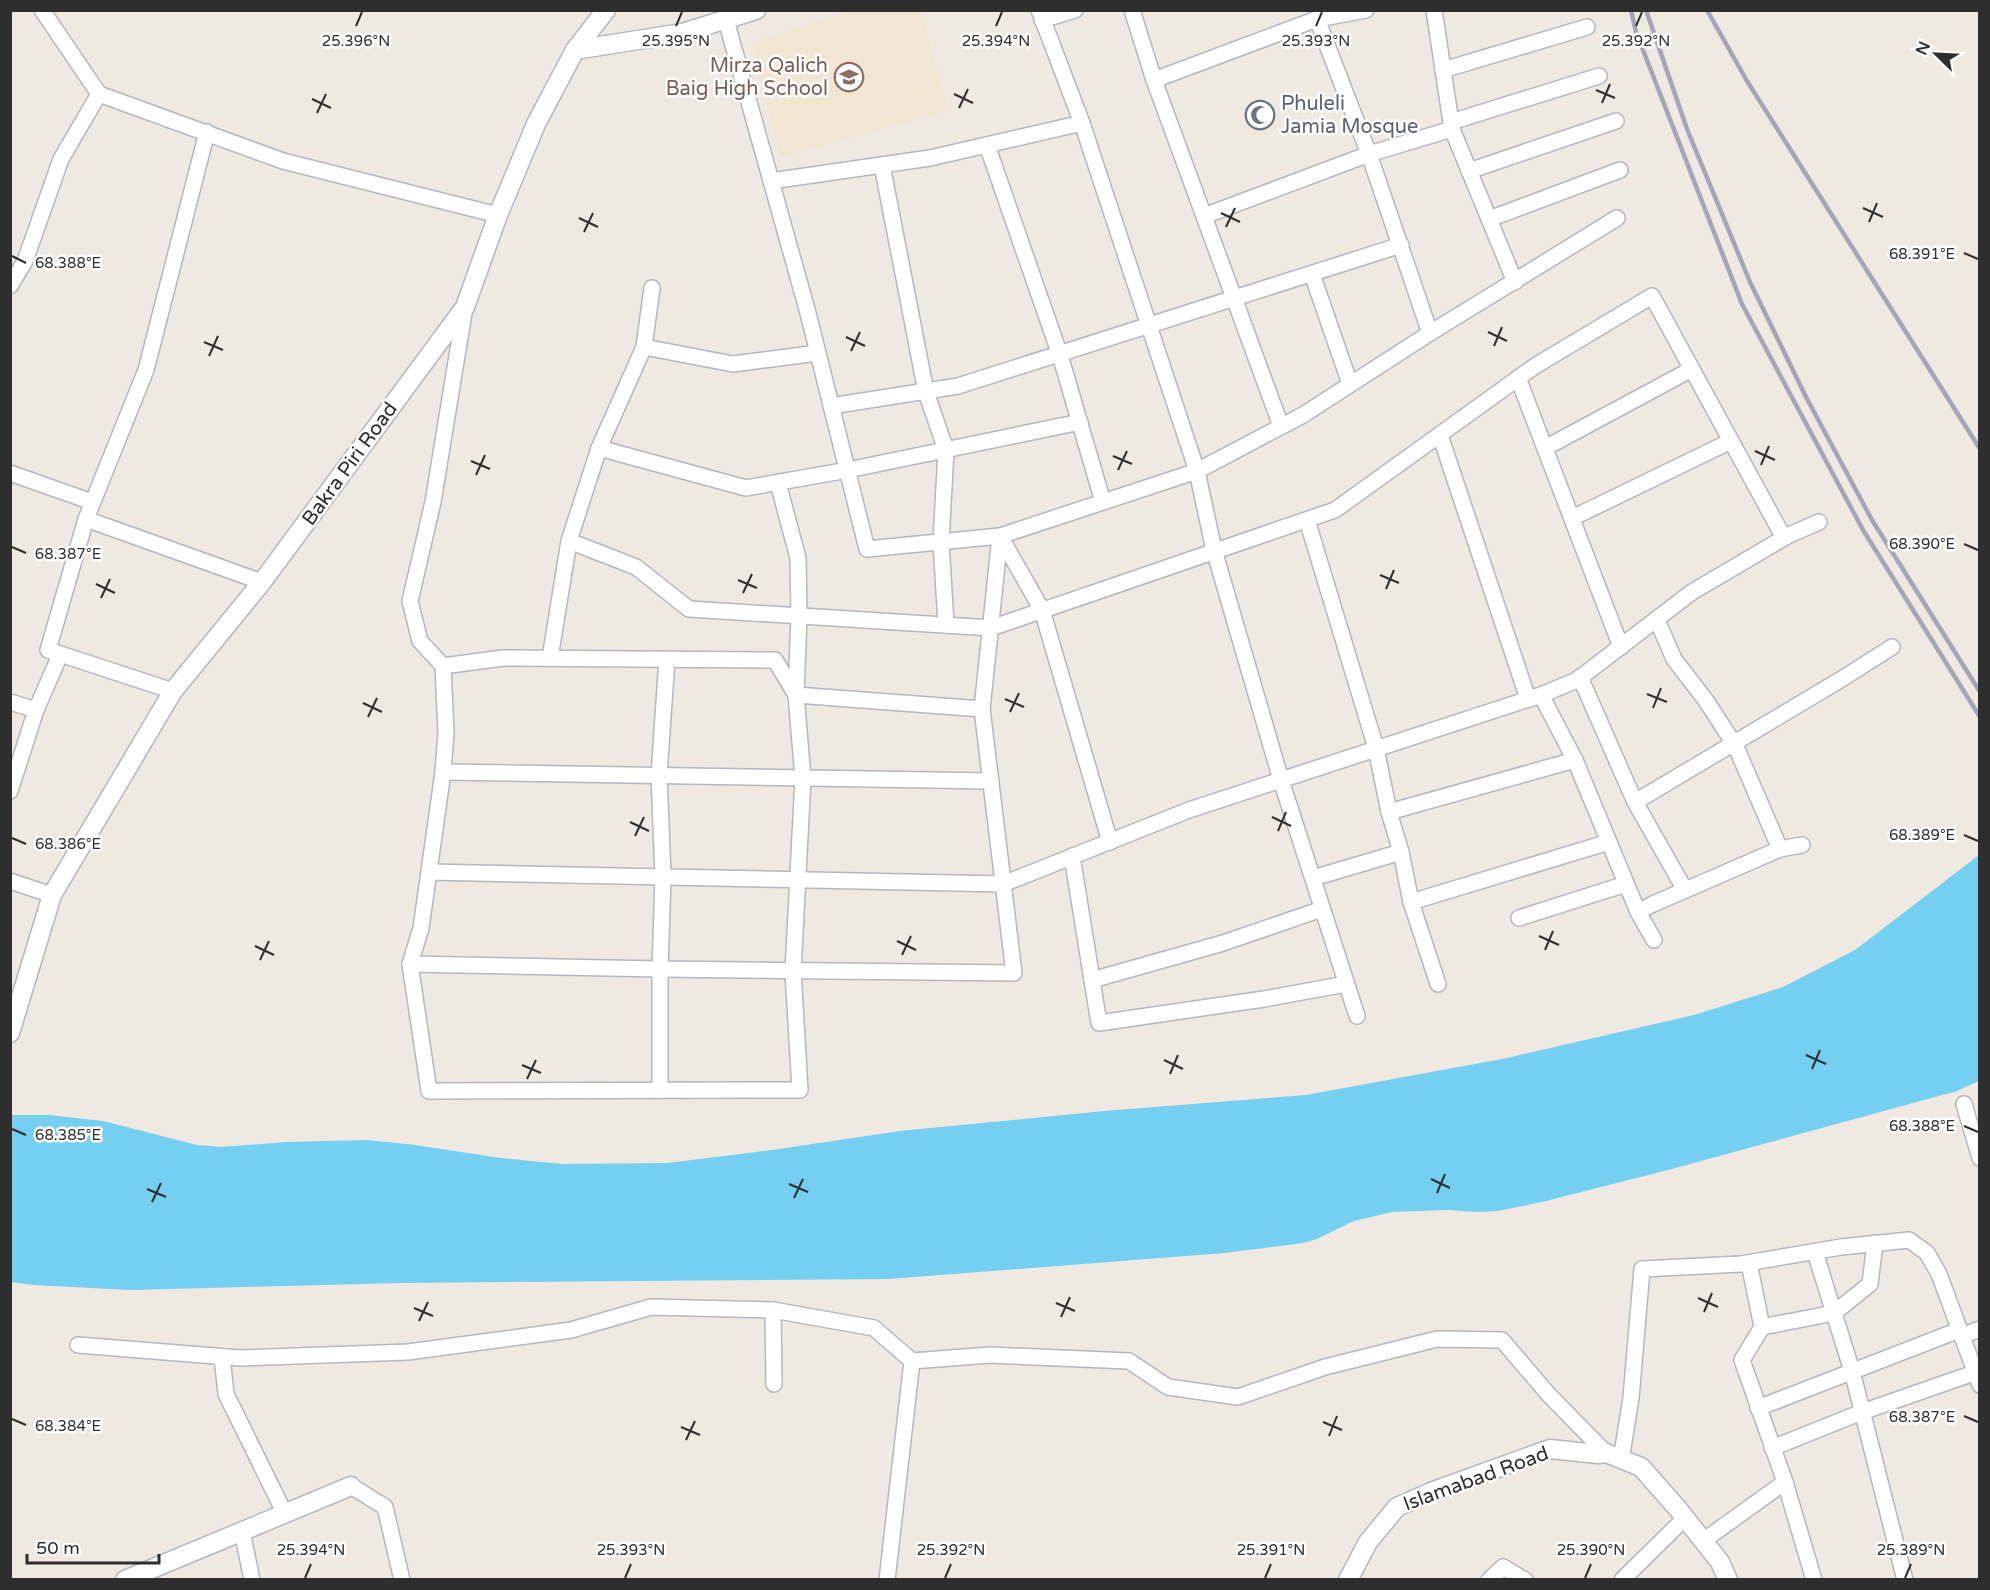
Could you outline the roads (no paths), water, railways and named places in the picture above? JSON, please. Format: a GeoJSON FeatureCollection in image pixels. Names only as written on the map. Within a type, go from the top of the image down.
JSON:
{"type":"FeatureCollection","features":[{"type":"Feature","properties":{"kind":"street"},"geometry":{"type":"LineString","coordinates":[[42,10],[99,94],[283,161],[498,215]]}},
{"type":"Feature","properties":{"kind":"street","name":"Bakra Piri Road"},"geometry":{"type":"LineString","coordinates":[[10,1033],[52,894],[173,692],[262,582],[465,307],[498,215],[536,124],[575,50],[606,10]]}},
{"type":"Feature","properties":{"kind":"street"},"geometry":{"type":"LineString","coordinates":[[575,50],[682,33],[756,10]]}},
{"type":"Feature","properties":{"kind":"street"},"geometry":{"type":"LineString","coordinates":[[1076,10],[1041,15],[1082,123],[1197,471],[1214,550],[1281,780],[1357,1016]]}},
{"type":"Feature","properties":{"kind":"street"},"geometry":{"type":"LineString","coordinates":[[1132,10],[1154,80],[1281,426]]}},
{"type":"Feature","properties":{"kind":"street"},"geometry":{"type":"LineString","coordinates":[[1154,80],[1317,19],[1366,10]]}},
{"type":"Feature","properties":{"kind":"street"},"geometry":{"type":"LineString","coordinates":[[1434,10],[1451,126],[1515,282]]}},
{"type":"Feature","properties":{"kind":"street"},"geometry":{"type":"LineString","coordinates":[[1317,19],[1369,154],[1430,333]]}},
{"type":"Feature","properties":{"kind":"street"},"geometry":{"type":"LineString","coordinates":[[726,20],[818,353],[867,549],[1000,536],[1197,471],[1303,415],[1430,333],[1617,218]]}},
{"type":"Feature","properties":{"kind":"street"},"geometry":{"type":"LineString","coordinates":[[1443,69],[1587,27]]}},
{"type":"Feature","properties":{"kind":"street"},"geometry":{"type":"LineString","coordinates":[[1204,216],[1369,154],[1599,76]]}},
{"type":"Feature","properties":{"kind":"street"},"geometry":{"type":"LineString","coordinates":[[10,286],[25,261],[61,159],[99,94]]}},
{"type":"Feature","properties":{"kind":"street"},"geometry":{"type":"LineString","coordinates":[[1469,171],[1616,121]]}},
{"type":"Feature","properties":{"kind":"street"},"geometry":{"type":"LineString","coordinates":[[771,181],[930,158],[1082,123]]}},
{"type":"Feature","properties":{"kind":"street"},"geometry":{"type":"LineString","coordinates":[[173,692],[48,650],[86,519],[146,370],[207,132]]}},
{"type":"Feature","properties":{"kind":"street"},"geometry":{"type":"LineString","coordinates":[[987,145],[1060,355],[1104,502]]}},
{"type":"Feature","properties":{"kind":"street"},"geometry":{"type":"LineString","coordinates":[[882,165],[926,392],[946,450],[941,542],[946,625]]}},
{"type":"Feature","properties":{"kind":"street"},"geometry":{"type":"LineString","coordinates":[[1489,219],[1620,170]]}},
{"type":"Feature","properties":{"kind":"street"},"geometry":{"type":"LineString","coordinates":[[831,406],[958,386],[1401,245]]}},
{"type":"Feature","properties":{"kind":"street"},"geometry":{"type":"LineString","coordinates":[[1312,274],[1350,384]]}},
{"type":"Feature","properties":{"kind":"street"},"geometry":{"type":"LineString","coordinates":[[550,658],[569,541],[599,448],[644,346],[652,288]]}},
{"type":"Feature","properties":{"kind":"street"},"geometry":{"type":"LineString","coordinates":[[569,541],[636,567],[688,609],[991,628],[1335,510],[1535,366],[1652,296],[1784,538]]}},
{"type":"Feature","properties":{"kind":"street"},"geometry":{"type":"LineString","coordinates":[[465,307],[433,502],[410,601],[420,641],[443,666],[446,733],[443,772],[421,928],[410,964],[429,1091],[800,1090],[793,970],[802,778],[796,695],[800,616],[798,558],[778,483]]}},
{"type":"Feature","properties":{"kind":"street"},"geometry":{"type":"LineString","coordinates":[[644,346],[733,364],[818,353]]}},
{"type":"Feature","properties":{"kind":"street"},"geometry":{"type":"LineString","coordinates":[[1545,448],[1692,369]]}},
{"type":"Feature","properties":{"kind":"street"},"geometry":{"type":"LineString","coordinates":[[1518,378],[1621,647]]}},
{"type":"Feature","properties":{"kind":"street"},"geometry":{"type":"LineString","coordinates":[[599,448],[746,488],[848,470],[1080,422]]}},
{"type":"Feature","properties":{"kind":"street"},"geometry":{"type":"LineString","coordinates":[[1440,435],[1534,697],[1575,760],[1638,912],[1654,940]]}},
{"type":"Feature","properties":{"kind":"street"},"geometry":{"type":"LineString","coordinates":[[1572,518],[1731,441]]}},
{"type":"Feature","properties":{"kind":"street"},"geometry":{"type":"LineString","coordinates":[[10,473],[92,502]]}},
{"type":"Feature","properties":{"kind":"street"},"geometry":{"type":"LineString","coordinates":[[86,519],[262,582]]}},
{"type":"Feature","properties":{"kind":"street"},"geometry":{"type":"LineString","coordinates":[[1306,520],[1376,748],[1411,902],[1438,984]]}},
{"type":"Feature","properties":{"kind":"street"},"geometry":{"type":"LineString","coordinates":[[429,872],[1003,884],[1189,810],[1534,697],[1580,677],[1692,592],[1784,538],[1819,522]]}},
{"type":"Feature","properties":{"kind":"street"},"geometry":{"type":"LineString","coordinates":[[1000,536],[1042,610],[1110,842]]}},
{"type":"Feature","properties":{"kind":"street"},"geometry":{"type":"LineString","coordinates":[[410,964],[1014,973],[982,709],[1000,536]]}},
{"type":"Feature","properties":{"kind":"street"},"geometry":{"type":"LineString","coordinates":[[1657,620],[1674,659],[1707,702],[1733,742],[1780,849]]}},
{"type":"Feature","properties":{"kind":"street"},"geometry":{"type":"LineString","coordinates":[[1635,802],[1733,742],[1840,681],[1892,647]]}},
{"type":"Feature","properties":{"kind":"street"},"geometry":{"type":"LineString","coordinates":[[10,791],[36,710],[60,655]]}},
{"type":"Feature","properties":{"kind":"street"},"geometry":{"type":"LineString","coordinates":[[443,666],[503,658],[775,660],[796,695]]}},
{"type":"Feature","properties":{"kind":"street"},"geometry":{"type":"LineString","coordinates":[[660,1090],[663,876],[659,776],[667,659]]}},
{"type":"Feature","properties":{"kind":"street"},"geometry":{"type":"LineString","coordinates":[[1580,677],[1635,802],[1685,890]]}},
{"type":"Feature","properties":{"kind":"street"},"geometry":{"type":"LineString","coordinates":[[796,695],[982,709]]}},
{"type":"Feature","properties":{"kind":"street"},"geometry":{"type":"LineString","coordinates":[[10,702],[36,710]]}},
{"type":"Feature","properties":{"kind":"street"},"geometry":{"type":"LineString","coordinates":[[1389,812],[1575,760]]}},
{"type":"Feature","properties":{"kind":"street"},"geometry":{"type":"LineString","coordinates":[[443,772],[991,781]]}},
{"type":"Feature","properties":{"kind":"street"},"geometry":{"type":"LineString","coordinates":[[1411,902],[1609,842]]}},
{"type":"Feature","properties":{"kind":"street"},"geometry":{"type":"LineString","coordinates":[[1638,912],[1780,849],[1802,845]]}},
{"type":"Feature","properties":{"kind":"street"},"geometry":{"type":"LineString","coordinates":[[1312,878],[1401,852]]}},
{"type":"Feature","properties":{"kind":"street"},"geometry":{"type":"LineString","coordinates":[[1072,856],[1099,1023],[1264,999],[1346,984]]}},
{"type":"Feature","properties":{"kind":"street"},"geometry":{"type":"LineString","coordinates":[[10,881],[52,894]]}},
{"type":"Feature","properties":{"kind":"street"},"geometry":{"type":"LineString","coordinates":[[1519,918],[1626,884]]}},
{"type":"Feature","properties":{"kind":"street"},"geometry":{"type":"LineString","coordinates":[[1092,980],[1223,943],[1322,909]]}},
{"type":"Feature","properties":{"kind":"street"},"geometry":{"type":"LineString","coordinates":[[1964,1104],[1977,1138],[1980,1158]]}},
{"type":"Feature","properties":{"kind":"street"},"geometry":{"type":"LineString","coordinates":[[78,1346],[240,1358],[408,1352],[571,1330],[651,1307],[773,1310],[874,1328],[912,1361],[990,1355],[1129,1361],[1168,1387],[1238,1397],[1325,1367],[1437,1339],[1502,1340],[1549,1395],[1613,1456],[1631,1398],[1642,1269],[1749,1263],[1909,1240],[1927,1254],[1939,1274],[1977,1379],[1862,1412],[1772,1448]]}},
{"type":"Feature","properties":{"kind":"street"},"geometry":{"type":"LineString","coordinates":[[1762,1327],[1834,1313],[1870,1284],[1875,1244]]}},
{"type":"Feature","properties":{"kind":"street"},"geometry":{"type":"LineString","coordinates":[[1815,1252],[1852,1371],[1905,1580]]}},
{"type":"Feature","properties":{"kind":"street"},"geometry":{"type":"LineString","coordinates":[[1749,1263],[1762,1327],[1742,1360],[1785,1482],[1814,1580]]}},
{"type":"Feature","properties":{"kind":"street"},"geometry":{"type":"LineString","coordinates":[[773,1310],[774,1384]]}},
{"type":"Feature","properties":{"kind":"street"},"geometry":{"type":"LineString","coordinates":[[1758,1408],[1852,1371],[1960,1333],[1980,1329]]}},
{"type":"Feature","properties":{"kind":"street"},"geometry":{"type":"LineString","coordinates":[[222,1357],[225,1394],[285,1514]]}},
{"type":"Feature","properties":{"kind":"street"},"geometry":{"type":"LineString","coordinates":[[886,1580],[912,1361]]}},
{"type":"Feature","properties":{"kind":"street","name":"Islamabad Road"},"geometry":{"type":"LineString","coordinates":[[1348,1580],[1368,1542],[1397,1508],[1431,1491],[1551,1449],[1613,1456],[1641,1467],[1720,1562],[1728,1580]]}},
{"type":"Feature","properties":{"kind":"street"},"geometry":{"type":"LineString","coordinates":[[1703,1541],[1785,1482]]}},
{"type":"Feature","properties":{"kind":"street"},"geometry":{"type":"LineString","coordinates":[[125,1580],[351,1486],[385,1507],[402,1580]]}},
{"type":"Feature","properties":{"kind":"street"},"geometry":{"type":"LineString","coordinates":[[1622,1580],[1685,1518]]}},
{"type":"Feature","properties":{"kind":"street"},"geometry":{"type":"LineString","coordinates":[[242,1531],[252,1580]]}},
{"type":"Feature","properties":{"kind":"street"},"geometry":{"type":"LineString","coordinates":[[1489,1580],[1503,1567],[1525,1580]]}},
{"type":"Feature","properties":{"kind":"water"},"geometry":{"type":"Polygon","coordinates":[[[1979,855],[1979,1081],[1957,1091],[1542,1202],[1498,1211],[1392,1212],[1354,1221],[1317,1239],[1303,1243],[1224,1253],[889,1279],[401,1283],[130,1290],[11,1282],[11,1115],[49,1115],[103,1121],[197,1145],[221,1147],[287,1142],[367,1140],[563,1164],[667,1163],[900,1131],[1104,1111],[1306,1095],[1502,1059],[1694,1015],[1783,987],[1855,950],[1979,855]]]}},
{"type":"Feature","properties":{"kind":"railway"},"geometry":{"type":"LineString","coordinates":[[1631,10],[1636,32],[1742,304],[1863,530],[1980,717]]}},
{"type":"Feature","properties":{"kind":"railway"},"geometry":{"type":"LineString","coordinates":[[1646,10],[1687,129],[1750,282],[1806,397],[1872,520],[1980,692]]}},
{"type":"Feature","properties":{"kind":"railway"},"geometry":{"type":"LineString","coordinates":[[1707,10],[1747,81],[1980,449]]}},
{"type":"Feature","properties":{"kind":"place","name":"Mirza Qalich Baig High School"},"geometry":{"type":"Point","coordinates":[849,77]}},
{"type":"Feature","properties":{"kind":"place","name":"Phuleli Jamia Mosque"},"geometry":{"type":"Point","coordinates":[1260,115]}}]}
